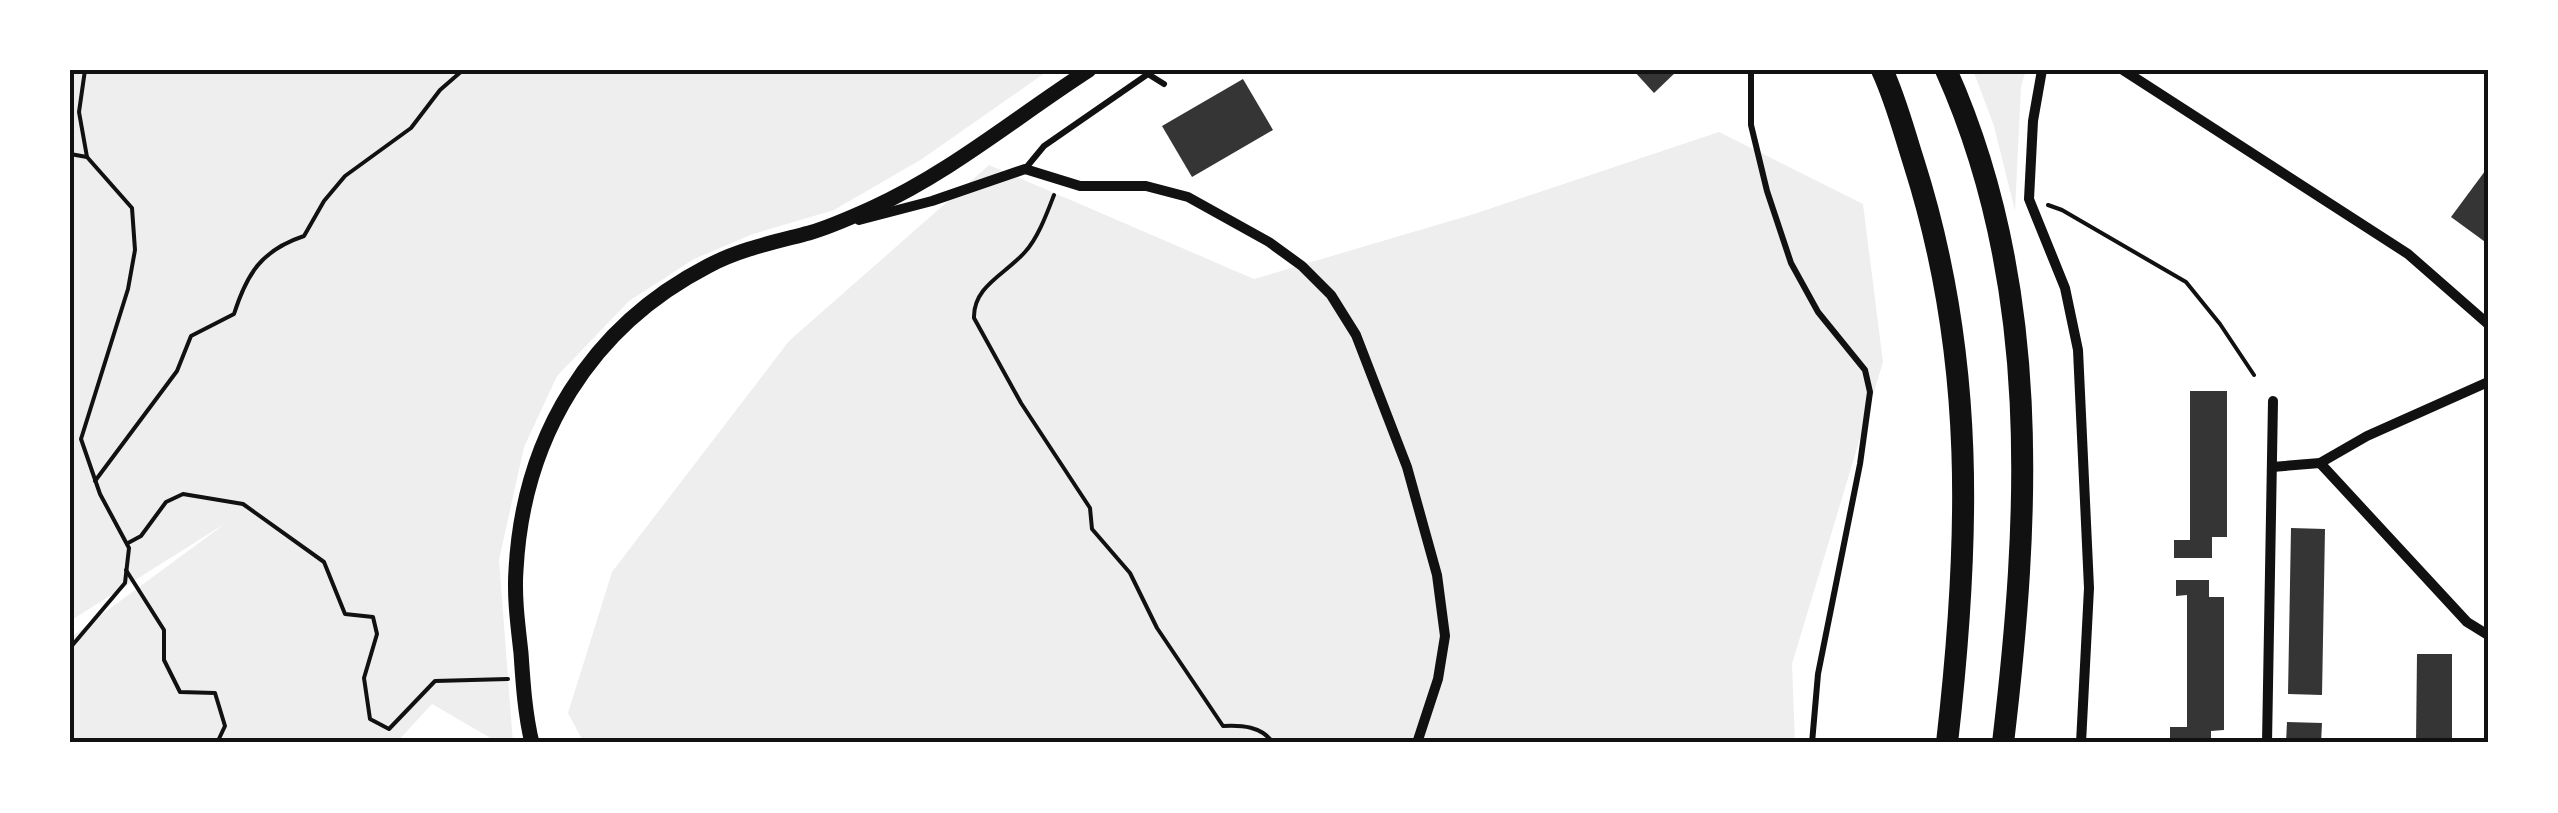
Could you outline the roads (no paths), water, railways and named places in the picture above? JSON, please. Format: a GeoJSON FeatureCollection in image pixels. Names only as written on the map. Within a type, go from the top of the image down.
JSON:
{"type":"FeatureCollection","features":[{"type":"Feature","properties":{"kind":"highway"},"geometry":{"type":"LineString","coordinates":[[1882,70],[1930,212],[1951,312],[1960,402],[1965,482],[1963,593],[1947,743]]}},
{"type":"Feature","properties":{"kind":"highway"},"geometry":{"type":"LineString","coordinates":[[1946,70],[1972,128],[2014,304],[2022,396],[2025,489],[2003,743]]}},
{"type":"Feature","properties":{"kind":"street"},"geometry":{"type":"LineString","coordinates":[[812,232],[874,207],[958,162],[1089,70]]}},
{"type":"Feature","properties":{"kind":"street"},"geometry":{"type":"LineString","coordinates":[[2042,70],[2032,121],[2029,199],[2065,288],[2078,350],[2090,588],[2081,743]]}},
{"type":"Feature","properties":{"kind":"street"},"geometry":{"type":"LineString","coordinates":[[2123,70],[2408,254],[2488,324]]}},
{"type":"Feature","properties":{"kind":"street"},"geometry":{"type":"LineString","coordinates":[[532,743],[516,572],[522,515],[553,416],[616,331],[666,290],[711,264],[760,244],[932,201],[1025,168],[1080,186],[1146,186],[1188,198],[1269,242],[1331,295],[1356,335],[1408,467],[1437,574],[1445,636],[1438,679],[1417,743]]}},
{"type":"Feature","properties":{"kind":"street"},"geometry":{"type":"LineString","coordinates":[[2272,467],[2320,463],[2367,436],[2488,382]]}},
{"type":"Feature","properties":{"kind":"street"},"geometry":{"type":"LineString","coordinates":[[2267,743],[2273,401]]}},
{"type":"Feature","properties":{"kind":"street"},"geometry":{"type":"LineString","coordinates":[[2320,463],[2466,622],[2488,635]]}},
{"type":"Feature","properties":{"kind":"lane"},"geometry":{"type":"LineString","coordinates":[[1751,70],[1750,125],[1791,263],[1818,312],[1865,370],[1870,392],[1860,464],[1818,674],[1812,743]]}},
{"type":"Feature","properties":{"kind":"lane"},"geometry":{"type":"LineString","coordinates":[[1025,168],[1044,146],[1148,74],[1164,84]]}}]}
